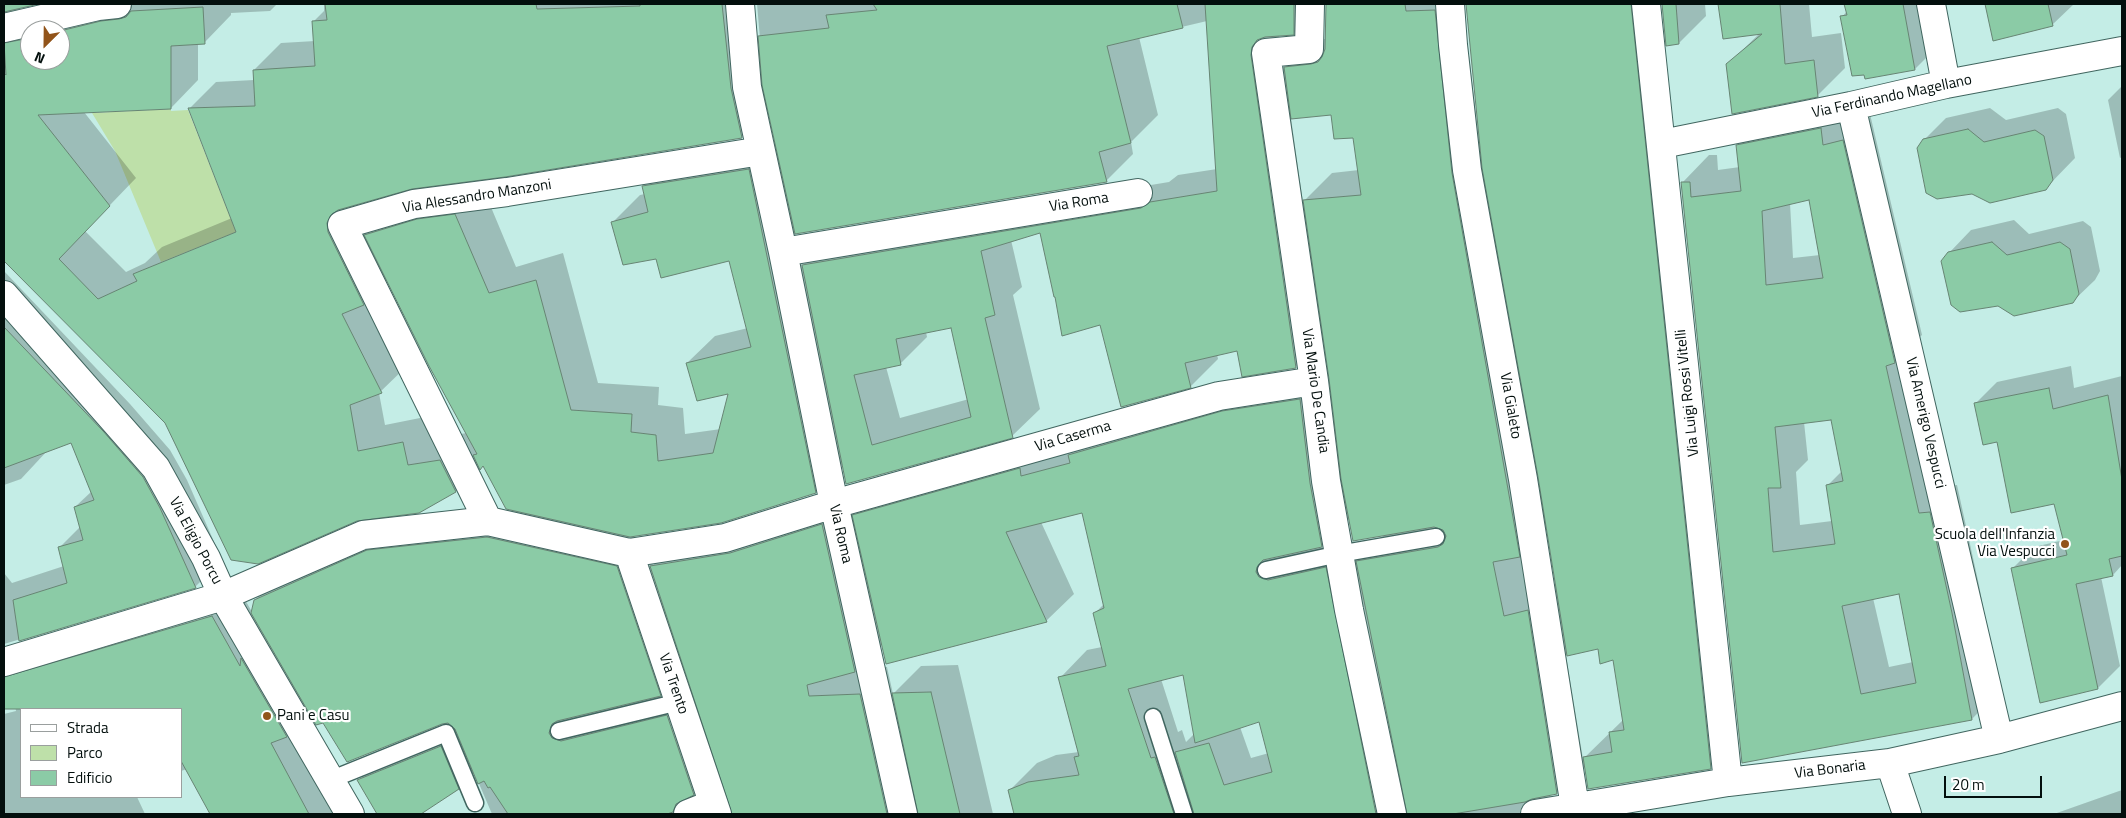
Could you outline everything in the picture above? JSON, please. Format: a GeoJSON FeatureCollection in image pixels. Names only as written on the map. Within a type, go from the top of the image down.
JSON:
{"type":"FeatureCollection","features":[{"type":"Feature","properties":{"kind":"street"},"geometry":{"type":"LineString","coordinates":[[4,28],[98,6],[117,4]]}},
{"type":"Feature","properties":{"kind":"street","name":"Via Roma"},"geometry":{"type":"LineString","coordinates":[[740,4],[747,87],[783,252],[834,504],[903,814]]}},
{"type":"Feature","properties":{"kind":"street","name":"Via Mario De Candia"},"geometry":{"type":"LineString","coordinates":[[1310,4],[1309,49],[1266,53],[1314,381],[1326,481],[1392,814]]}},
{"type":"Feature","properties":{"kind":"street","name":"Via Gialeto"},"geometry":{"type":"LineString","coordinates":[[1450,4],[1467,170],[1523,479],[1567,810]]}},
{"type":"Feature","properties":{"kind":"street","name":"Via Luigi Rossi Vitelli"},"geometry":{"type":"LineString","coordinates":[[1646,4],[1728,782]]}},
{"type":"Feature","properties":{"kind":"street"},"geometry":{"type":"LineString","coordinates":[[1931,4],[1946,84]]}},
{"type":"Feature","properties":{"kind":"street","name":"Via Ferdinando Magellano"},"geometry":{"type":"LineString","coordinates":[[1662,144],[1851,106],[1946,84],[2122,51]]}},
{"type":"Feature","properties":{"kind":"street","name":"Via Amerigo Vespucci"},"geometry":{"type":"LineString","coordinates":[[1851,106],[1999,740]]}},
{"type":"Feature","properties":{"kind":"street","name":"Via Alessandro Manzoni"},"geometry":{"type":"LineString","coordinates":[[488,521],[342,225],[414,204],[507,192],[761,151]]}},
{"type":"Feature","properties":{"kind":"street","name":"Via Roma"},"geometry":{"type":"LineString","coordinates":[[783,252],[1138,193]]}},
{"type":"Feature","properties":{"kind":"street","name":"Via Eligio Porcu"},"geometry":{"type":"LineString","coordinates":[[4,297],[156,468],[206,558],[223,596],[350,814]]}},
{"type":"Feature","properties":{"kind":"street","name":"Via Caserma"},"geometry":{"type":"LineString","coordinates":[[629,553],[724,538],[834,504],[1219,396],[1314,381]]}},
{"type":"Feature","properties":{"kind":"street"},"geometry":{"type":"LineString","coordinates":[[4,662],[223,596],[363,535],[488,521],[629,553]]}},
{"type":"Feature","properties":{"kind":"street","name":"Via Trento"},"geometry":{"type":"LineString","coordinates":[[629,553],[715,809]]}},
{"type":"Feature","properties":{"kind":"street","name":"Via Bonaria"},"geometry":{"type":"LineString","coordinates":[[1535,814],[1728,782],[1890,763],[1999,740],[2122,706]]}},
{"type":"Feature","properties":{"kind":"street"},"geometry":{"type":"LineString","coordinates":[[1890,763],[1907,814]]}},
{"type":"Feature","properties":{"kind":"street"},"geometry":{"type":"LineString","coordinates":[[688,814],[715,809]]}},
{"type":"Feature","properties":{"kind":"lane"},"geometry":{"type":"LineString","coordinates":[[1266,570],[1339,554],[1436,537]]}},
{"type":"Feature","properties":{"kind":"lane"},"geometry":{"type":"LineString","coordinates":[[559,731],[679,702]]}},
{"type":"Feature","properties":{"kind":"lane"},"geometry":{"type":"LineString","coordinates":[[1152,717],[1184,814]]}},
{"type":"Feature","properties":{"kind":"lane"},"geometry":{"type":"LineString","coordinates":[[330,780],[446,734],[475,803]]}},
{"type":"Feature","properties":{"kind":"green space"},"geometry":{"type":"Polygon","coordinates":[[[171,109],[171,111],[188,110],[236,232],[161,262],[115,151],[92,113],[171,109]]]}},
{"type":"Feature","properties":{"kind":"building"},"geometry":{"type":"Polygon","coordinates":[[[4,4],[39,4],[4,12],[4,4]]]}},
{"type":"Feature","properties":{"kind":"building"},"geometry":{"type":"Polygon","coordinates":[[[325,4],[536,4],[537,9],[640,6],[640,4],[722,4],[731,88],[742,138],[505,177],[412,189],[338,210],[331,215],[327,223],[328,232],[364,305],[342,314],[382,393],[350,405],[358,451],[403,442],[408,465],[440,460],[456,492],[419,513],[357,521],[258,564],[231,560],[165,423],[4,261],[4,73],[6,75],[4,43],[20,40],[20,70],[70,70],[70,29],[126,17],[131,11],[203,7],[205,44],[171,46],[171,109],[38,115],[110,206],[59,259],[98,299],[137,281],[133,274],[236,232],[188,108],[255,106],[253,70],[315,66],[312,21],[327,20],[325,4]]]}},
{"type":"Feature","properties":{"kind":"building"},"geometry":{"type":"Polygon","coordinates":[[[873,4],[1177,4],[1183,28],[1107,46],[1131,143],[1099,152],[1107,182],[795,234],[762,85],[758,36],[829,28],[826,15],[877,10],[873,4]]]}},
{"type":"Feature","properties":{"kind":"building"},"geometry":{"type":"Polygon","coordinates":[[[1205,4],[1294,4],[1294,35],[1265,37],[1257,40],[1252,47],[1251,55],[1296,368],[1242,377],[1237,351],[1185,363],[1191,388],[1121,407],[1100,325],[1062,336],[1040,233],[981,251],[995,315],[985,318],[1013,438],[846,484],[802,265],[1141,208],[1150,202],[1217,191],[1205,4]],[[951,328],[896,339],[901,365],[854,375],[872,445],[971,417],[951,328]]]}},
{"type":"Feature","properties":{"kind":"building"},"geometry":{"type":"Polygon","coordinates":[[[1326,4],[1405,4],[1406,11],[1435,10],[1452,173],[1520,557],[1493,562],[1504,616],[1528,610],[1557,794],[1525,802],[1453,814],[1407,814],[1356,561],[1438,547],[1443,544],[1446,536],[1443,530],[1434,527],[1353,541],[1341,479],[1329,379],[1303,200],[1361,195],[1353,138],[1334,139],[1331,115],[1291,119],[1284,67],[1311,64],[1318,62],[1322,57],[1325,49],[1326,4]]]}},
{"type":"Feature","properties":{"kind":"building"},"geometry":{"type":"Polygon","coordinates":[[[1466,4],[1631,4],[1711,769],[1588,789],[1583,757],[1612,752],[1609,732],[1624,730],[1613,660],[1600,664],[1598,649],[1567,656],[1538,477],[1482,168],[1466,4]]]}},
{"type":"Feature","properties":{"kind":"building"},"geometry":{"type":"Polygon","coordinates":[[[1662,4],[1676,4],[1679,44],[1666,46],[1662,4]]]}},
{"type":"Feature","properties":{"kind":"building"},"geometry":{"type":"Polygon","coordinates":[[[1718,4],[1780,4],[1785,64],[1814,60],[1818,97],[1732,114],[1726,64],[1762,34],[1723,39],[1718,4]]]}},
{"type":"Feature","properties":{"kind":"building"},"geometry":{"type":"Polygon","coordinates":[[[1844,4],[1903,4],[1915,70],[1865,79],[1864,75],[1852,76],[1840,16],[1847,15],[1844,4]]]}},
{"type":"Feature","properties":{"kind":"building"},"geometry":{"type":"Polygon","coordinates":[[[1985,4],[2048,4],[2053,26],[1993,41],[1985,4]]]}},
{"type":"Feature","properties":{"kind":"building"},"geometry":{"type":"Polygon","coordinates":[[[1821,128],[1823,145],[1843,140],[1895,363],[1886,366],[1919,513],[1930,512],[1952,613],[1972,720],[1742,763],[1681,182],[1690,182],[1691,197],[1741,191],[1736,145],[1821,128]],[[1809,200],[1762,211],[1766,285],[1823,278],[1809,200]],[[1831,420],[1775,427],[1781,488],[1768,488],[1773,552],[1835,544],[1826,485],[1843,481],[1831,420]],[[1899,594],[1842,606],[1861,694],[1916,683],[1899,594]]]}},
{"type":"Feature","properties":{"kind":"building"},"geometry":{"type":"Polygon","coordinates":[[[1968,129],[1984,142],[2035,130],[2044,136],[2053,180],[2046,190],[1990,203],[1972,194],[1937,199],[1926,193],[1917,148],[1923,139],[1968,129]]]}},
{"type":"Feature","properties":{"kind":"building"},"geometry":{"type":"Polygon","coordinates":[[[749,169],[816,493],[721,523],[630,537],[506,509],[483,466],[480,470],[473,455],[477,454],[429,366],[364,235],[417,219],[455,214],[489,293],[536,280],[571,410],[632,414],[631,432],[656,435],[658,461],[713,453],[728,394],[697,401],[686,363],[751,347],[729,261],[661,278],[656,259],[623,265],[611,222],[648,212],[642,186],[749,169]]]}},
{"type":"Feature","properties":{"kind":"building"},"geometry":{"type":"Polygon","coordinates":[[[1992,242],[2007,255],[2060,242],[2070,249],[2079,294],[2073,303],[2014,316],[1998,306],[1960,312],[1951,305],[1941,261],[1948,252],[1992,242]]]}},
{"type":"Feature","properties":{"kind":"building"},"geometry":{"type":"Polygon","coordinates":[[[4,327],[103,431],[143,477],[160,508],[196,588],[19,641],[13,600],[67,583],[58,547],[83,540],[74,507],[94,500],[71,443],[4,468],[4,327]]]}},
{"type":"Feature","properties":{"kind":"building","name":"Scuola dell'Infanzia Via Vespucci"},"geometry":{"type":"Polygon","coordinates":[[[2049,388],[2053,409],[2108,395],[2122,480],[2122,556],[2109,559],[2113,576],[2076,584],[2098,689],[2040,703],[2011,568],[2067,555],[2054,504],[2011,513],[1997,442],[1983,445],[1974,403],[2049,388]]]}},
{"type":"Feature","properties":{"kind":"building"},"geometry":{"type":"Polygon","coordinates":[[[1300,399],[1310,483],[1322,547],[1263,560],[1257,567],[1256,572],[1259,577],[1268,580],[1326,567],[1376,814],[1194,814],[1175,752],[1209,743],[1224,785],[1272,772],[1259,722],[1195,743],[1183,675],[1128,689],[1151,758],[1155,757],[1174,814],[1014,814],[1008,790],[1028,782],[1079,775],[1074,757],[1079,756],[1058,677],[1106,666],[1093,613],[1104,608],[1082,513],[1006,532],[1047,622],[886,664],[852,515],[1020,468],[1021,476],[1070,463],[1068,455],[1222,411],[1300,399]]]}},
{"type":"Feature","properties":{"kind":"building"},"geometry":{"type":"Polygon","coordinates":[[[822,524],[855,672],[807,685],[809,696],[860,694],[887,814],[732,814],[650,566],[730,553],[822,524]]]}},
{"type":"Feature","properties":{"kind":"building"},"geometry":{"type":"Polygon","coordinates":[[[487,537],[617,566],[661,696],[557,721],[552,724],[549,733],[552,738],[561,741],[667,715],[694,795],[676,804],[673,812],[667,814],[508,814],[484,781],[478,784],[455,729],[448,723],[347,762],[323,723],[316,725],[251,613],[254,600],[367,550],[487,537]]]}},
{"type":"Feature","properties":{"kind":"building"},"geometry":{"type":"Polygon","coordinates":[[[212,616],[240,666],[241,658],[287,737],[271,743],[309,814],[210,814],[182,763],[182,708],[4,709],[4,677],[212,616]]]}},
{"type":"Feature","properties":{"kind":"building"},"geometry":{"type":"Polygon","coordinates":[[[931,692],[960,814],[918,814],[892,693],[931,692]]]}},
{"type":"Feature","properties":{"kind":"building"},"geometry":{"type":"Polygon","coordinates":[[[441,746],[459,789],[421,814],[377,814],[357,780],[441,746]]]}},
{"type":"Feature","properties":{"kind":"place","name":"Scuola dell'Infanzia Via Vespucci"},"geometry":{"type":"Point","coordinates":[2065,544]}},
{"type":"Feature","properties":{"kind":"place","name":"Pani e Casu"},"geometry":{"type":"Point","coordinates":[267,716]}}]}
